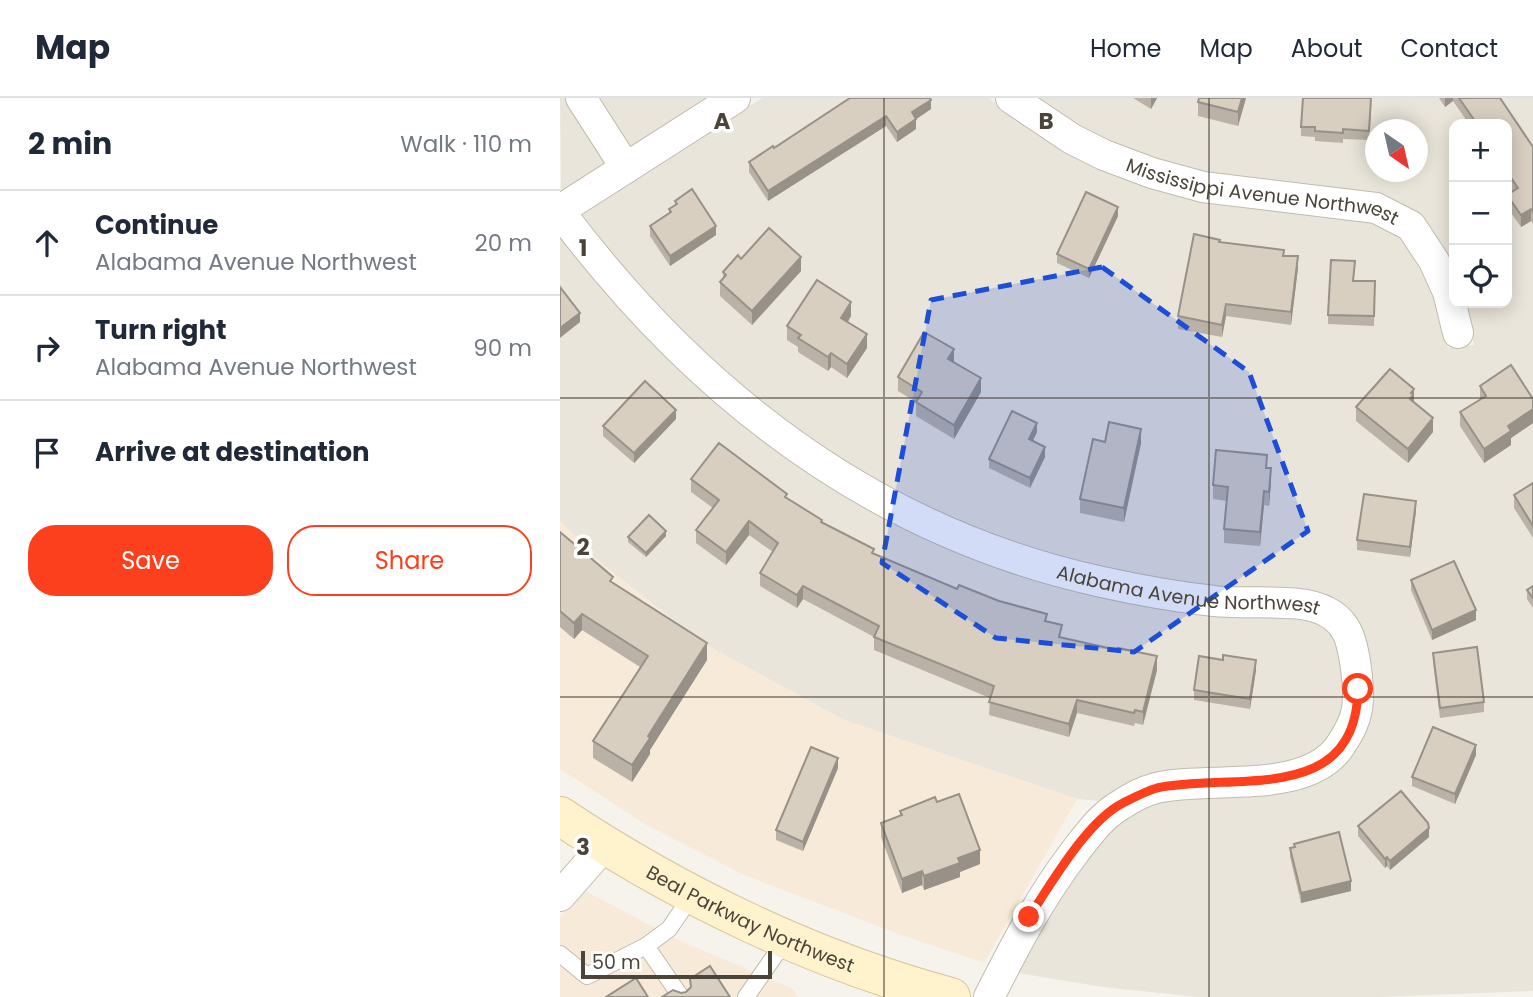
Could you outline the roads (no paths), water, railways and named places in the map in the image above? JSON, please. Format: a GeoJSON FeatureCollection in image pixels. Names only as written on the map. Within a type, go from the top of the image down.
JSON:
{"type":"FeatureCollection","features":[{"type":"Feature","properties":{"kind":"main road","name":"Beal Parkway Northwest"},"geometry":{"type":"LineString","coordinates":[[560,816],[605,845],[693,894],[787,938],[893,981],[936,995]]}},
{"type":"Feature","properties":{"kind":"street"},"geometry":{"type":"LineString","coordinates":[[581,98],[626,168]]}},
{"type":"Feature","properties":{"kind":"street"},"geometry":{"type":"LineString","coordinates":[[560,211],[735,98]]}},
{"type":"Feature","properties":{"kind":"street","name":"Mississippi Avenue Northwest"},"geometry":{"type":"LineString","coordinates":[[1011,98],[1072,139],[1104,155],[1152,173],[1203,187],[1376,208],[1411,226],[1439,271],[1448,292],[1458,332]]}},
{"type":"Feature","properties":{"kind":"street","name":"Alabama Avenue Northwest"},"geometry":{"type":"LineString","coordinates":[[560,211],[600,264],[650,320],[704,374],[734,401],[795,447],[854,485],[953,534],[1040,566],[1102,582],[1217,602],[1306,605],[1324,609],[1344,627],[1350,637],[1358,706],[1354,723],[1332,757],[1296,776],[1156,788],[1120,805],[1097,824],[1058,874],[1029,917],[989,997]]}},
{"type":"Feature","properties":{"kind":"street"},"geometry":{"type":"LineString","coordinates":[[560,896],[605,845]]}},
{"type":"Feature","properties":{"kind":"lane"},"geometry":{"type":"LineString","coordinates":[[560,954],[587,976],[646,946],[669,929],[693,894]]}},
{"type":"Feature","properties":{"kind":"lane"},"geometry":{"type":"LineString","coordinates":[[746,997],[787,938]]}},
{"type":"Feature","properties":{"kind":"lane"},"geometry":{"type":"LineString","coordinates":[[646,946],[681,997]]}}]}
